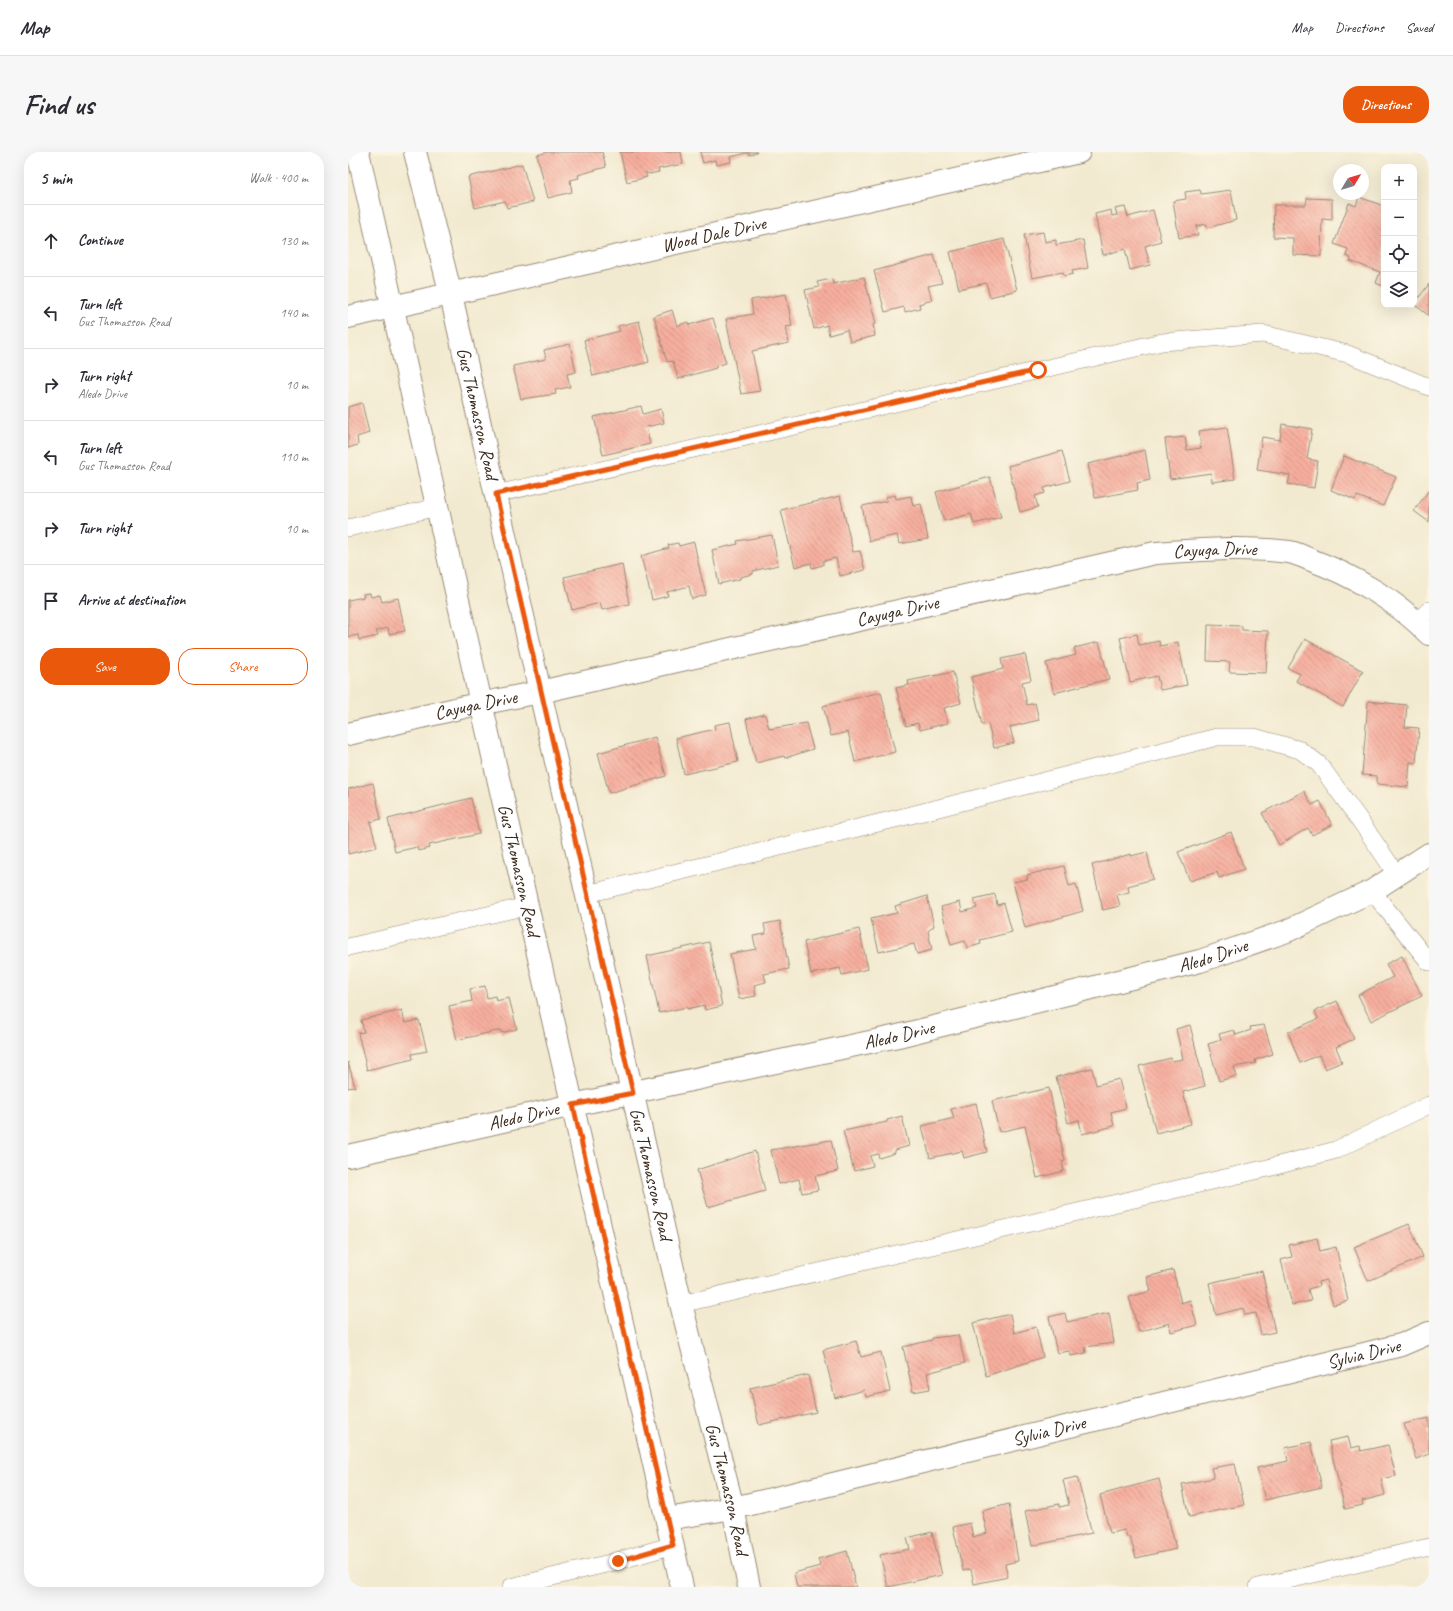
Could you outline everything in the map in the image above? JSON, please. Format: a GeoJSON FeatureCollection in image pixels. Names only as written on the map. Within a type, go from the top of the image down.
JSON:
{"type":"FeatureCollection","features":[{"type":"Feature","properties":{"kind":"street","name":"Gus Thomasson Road"},"geometry":{"type":"LineString","coordinates":[[358,152],[481,703],[682,1587]]}},
{"type":"Feature","properties":{"kind":"street","name":"Gus Thomasson Road"},"geometry":{"type":"LineString","coordinates":[[415,152],[452,295],[540,692],[681,1304],[733,1508],[749,1587]]}},
{"type":"Feature","properties":{"kind":"street","name":"Wood Dale Drive"},"geometry":{"type":"LineString","coordinates":[[348,317],[452,295],[1079,152]]}},
{"type":"Feature","properties":{"kind":"street","name":"Cayuga Drive"},"geometry":{"type":"LineString","coordinates":[[348,734],[481,703],[540,692],[1162,552],[1222,548],[1290,552],[1335,569],[1425,622]]}},
{"type":"Feature","properties":{"kind":"street","name":"Aledo Drive"},"geometry":{"type":"LineString","coordinates":[[348,1156],[573,1105],[898,1036],[1200,961],[1287,931],[1372,891],[1429,854]]}},
{"type":"Feature","properties":{"kind":"street","name":"Sylvia Drive"},"geometry":{"type":"LineString","coordinates":[[667,1519],[733,1508],[1401,1344],[1429,1333]]}},
{"type":"Feature","properties":{"kind":"lane"},"geometry":{"type":"LineString","coordinates":[[496,494],[1162,342],[1263,334],[1348,354],[1429,387]]}},
{"type":"Feature","properties":{"kind":"lane"},"geometry":{"type":"LineString","coordinates":[[348,528],[437,507]]}},
{"type":"Feature","properties":{"kind":"lane"},"geometry":{"type":"LineString","coordinates":[[587,894],[903,817],[1217,736],[1254,737],[1300,750],[1319,764],[1397,875]]}},
{"type":"Feature","properties":{"kind":"lane"},"geometry":{"type":"LineString","coordinates":[[1372,891],[1429,962]]}},
{"type":"Feature","properties":{"kind":"lane"},"geometry":{"type":"LineString","coordinates":[[348,947],[527,906]]}},
{"type":"Feature","properties":{"kind":"lane"},"geometry":{"type":"LineString","coordinates":[[681,1304],[1268,1168],[1336,1150],[1429,1105]]}},
{"type":"Feature","properties":{"kind":"lane"},"geometry":{"type":"LineString","coordinates":[[511,1587],[618,1561],[673,1545]]}},
{"type":"Feature","properties":{"kind":"lane"},"geometry":{"type":"LineString","coordinates":[[1258,1587],[1429,1547]]}},
{"type":"Feature","properties":{"kind":"building"},"geometry":{"type":"Polygon","coordinates":[[[548,152],[602,152],[606,167],[578,175],[579,178],[570,180],[572,192],[548,198],[537,155],[548,152]]]}},
{"type":"Feature","properties":{"kind":"building"},"geometry":{"type":"Polygon","coordinates":[[[620,152],[681,152],[683,164],[658,169],[659,172],[649,174],[645,172],[647,177],[627,182],[620,152]]]}},
{"type":"Feature","properties":{"kind":"building"},"geometry":{"type":"Polygon","coordinates":[[[700,152],[757,152],[751,155],[747,153],[730,157],[731,162],[716,165],[715,160],[703,163],[700,152]]]}},
{"type":"Feature","properties":{"kind":"building"},"geometry":{"type":"Polygon","coordinates":[[[522,164],[533,202],[507,208],[505,201],[475,208],[468,177],[522,164]]]}},
{"type":"Feature","properties":{"kind":"building"},"geometry":{"type":"Polygon","coordinates":[[[1200,190],[1201,194],[1231,190],[1236,220],[1207,228],[1207,224],[1196,226],[1198,235],[1179,238],[1173,201],[1186,199],[1185,192],[1200,190]]]}},
{"type":"Feature","properties":{"kind":"building"},"geometry":{"type":"Polygon","coordinates":[[[1307,198],[1332,199],[1332,220],[1322,219],[1321,256],[1293,255],[1293,238],[1273,237],[1274,205],[1306,205],[1307,198]]]}},
{"type":"Feature","properties":{"kind":"building"},"geometry":{"type":"Polygon","coordinates":[[[1358,200],[1367,200],[1381,205],[1381,285],[1376,283],[1380,272],[1350,261],[1351,258],[1346,256],[1348,249],[1334,244],[1349,203],[1356,206],[1358,200]]]}},
{"type":"Feature","properties":{"kind":"building"},"geometry":{"type":"Polygon","coordinates":[[[1125,207],[1128,217],[1153,210],[1161,241],[1145,246],[1150,265],[1130,270],[1125,249],[1103,255],[1095,214],[1111,210],[1112,216],[1117,215],[1115,209],[1125,207]]]}},
{"type":"Feature","properties":{"kind":"building"},"geometry":{"type":"Polygon","coordinates":[[[1043,232],[1045,242],[1056,240],[1056,245],[1083,240],[1088,268],[1072,271],[1073,274],[1064,276],[1063,272],[1032,278],[1024,235],[1043,232]]]}},
{"type":"Feature","properties":{"kind":"building"},"geometry":{"type":"Polygon","coordinates":[[[1004,239],[1017,290],[990,297],[986,283],[959,289],[950,252],[1004,239]]]}},
{"type":"Feature","properties":{"kind":"building"},"geometry":{"type":"Polygon","coordinates":[[[934,255],[942,283],[928,286],[932,300],[919,304],[920,308],[905,312],[904,307],[885,312],[874,271],[934,255]]]}},
{"type":"Feature","properties":{"kind":"building"},"geometry":{"type":"Polygon","coordinates":[[[864,277],[876,324],[873,324],[875,336],[850,342],[847,330],[829,335],[827,325],[814,329],[805,290],[819,287],[817,282],[832,279],[833,284],[864,277]]]}},
{"type":"Feature","properties":{"kind":"building"},"geometry":{"type":"Polygon","coordinates":[[[1429,284],[1429,316],[1417,306],[1417,300],[1429,284]]]}},
{"type":"Feature","properties":{"kind":"building"},"geometry":{"type":"Polygon","coordinates":[[[786,294],[792,326],[786,327],[789,343],[752,351],[760,391],[741,394],[726,319],[753,314],[751,300],[786,294]]]}},
{"type":"Feature","properties":{"kind":"building"},"geometry":{"type":"Polygon","coordinates":[[[672,310],[677,326],[688,322],[689,325],[713,318],[726,363],[716,366],[716,368],[678,379],[673,361],[667,362],[654,316],[672,310]]]}},
{"type":"Feature","properties":{"kind":"building"},"geometry":{"type":"Polygon","coordinates":[[[639,321],[649,362],[593,376],[584,340],[620,331],[618,326],[639,321]]]}},
{"type":"Feature","properties":{"kind":"building"},"geometry":{"type":"Polygon","coordinates":[[[570,344],[576,372],[567,374],[570,387],[555,390],[556,394],[521,399],[513,366],[546,359],[544,350],[570,344]]]}},
{"type":"Feature","properties":{"kind":"building"},"geometry":{"type":"Polygon","coordinates":[[[362,403],[369,433],[357,437],[358,445],[348,448],[348,407],[362,403]]]}},
{"type":"Feature","properties":{"kind":"building"},"geometry":{"type":"Polygon","coordinates":[[[641,406],[643,414],[661,409],[664,423],[646,427],[650,444],[603,455],[594,417],[641,406]]]}},
{"type":"Feature","properties":{"kind":"building"},"geometry":{"type":"Polygon","coordinates":[[[1282,424],[1312,429],[1307,459],[1318,461],[1314,488],[1288,484],[1290,475],[1257,470],[1262,437],[1280,440],[1282,424]]]}},
{"type":"Feature","properties":{"kind":"building"},"geometry":{"type":"Polygon","coordinates":[[[1227,427],[1235,479],[1212,482],[1211,473],[1170,479],[1165,439],[1185,437],[1187,450],[1201,448],[1199,431],[1227,427]]]}},
{"type":"Feature","properties":{"kind":"building"},"geometry":{"type":"Polygon","coordinates":[[[1145,450],[1150,480],[1137,483],[1138,490],[1095,498],[1088,464],[1145,450]]]}},
{"type":"Feature","properties":{"kind":"building"},"geometry":{"type":"Polygon","coordinates":[[[1062,451],[1070,481],[1044,488],[1045,493],[1035,496],[1038,507],[1020,512],[1008,466],[1062,451]]]}},
{"type":"Feature","properties":{"kind":"building"},"geometry":{"type":"Polygon","coordinates":[[[1344,456],[1396,477],[1383,506],[1357,496],[1355,500],[1331,490],[1344,456]]]}},
{"type":"Feature","properties":{"kind":"building"},"geometry":{"type":"Polygon","coordinates":[[[990,477],[1001,517],[974,524],[971,514],[944,521],[936,492],[990,477]]]}},
{"type":"Feature","properties":{"kind":"building"},"geometry":{"type":"Polygon","coordinates":[[[1429,490],[1429,522],[1414,511],[1429,490]]]}},
{"type":"Feature","properties":{"kind":"building"},"geometry":{"type":"Polygon","coordinates":[[[895,495],[896,499],[911,496],[913,506],[921,504],[928,539],[899,544],[897,535],[869,541],[862,506],[887,501],[886,497],[895,495]]]}},
{"type":"Feature","properties":{"kind":"building"},"geometry":{"type":"Polygon","coordinates":[[[840,496],[853,552],[860,551],[865,570],[840,576],[836,558],[823,561],[823,565],[812,568],[811,563],[795,567],[781,510],[840,496]]]}},
{"type":"Feature","properties":{"kind":"building"},"geometry":{"type":"Polygon","coordinates":[[[772,535],[778,565],[753,571],[753,574],[740,577],[740,579],[719,584],[712,550],[738,544],[737,541],[772,535]]]}},
{"type":"Feature","properties":{"kind":"building"},"geometry":{"type":"Polygon","coordinates":[[[694,542],[706,595],[692,599],[689,586],[667,592],[668,596],[652,600],[641,556],[669,548],[668,545],[678,543],[679,546],[694,542]]]}},
{"type":"Feature","properties":{"kind":"building"},"geometry":{"type":"Polygon","coordinates":[[[622,564],[629,604],[602,610],[600,603],[572,610],[564,577],[622,564]]]}},
{"type":"Feature","properties":{"kind":"building"},"geometry":{"type":"Polygon","coordinates":[[[370,593],[371,597],[380,595],[382,602],[398,598],[405,631],[389,634],[388,628],[376,631],[378,636],[359,640],[358,635],[348,637],[348,600],[364,597],[363,594],[370,593]]]}},
{"type":"Feature","properties":{"kind":"building"},"geometry":{"type":"Polygon","coordinates":[[[1208,625],[1242,626],[1242,630],[1268,631],[1266,673],[1229,672],[1230,662],[1207,661],[1208,625]]]}},
{"type":"Feature","properties":{"kind":"building"},"geometry":{"type":"Polygon","coordinates":[[[1137,634],[1139,645],[1159,641],[1160,646],[1178,642],[1187,685],[1160,690],[1157,676],[1130,682],[1120,638],[1137,634]]]}},
{"type":"Feature","properties":{"kind":"building"},"geometry":{"type":"Polygon","coordinates":[[[1305,639],[1363,671],[1343,707],[1296,681],[1300,674],[1288,668],[1305,639]]]}},
{"type":"Feature","properties":{"kind":"building"},"geometry":{"type":"Polygon","coordinates":[[[1099,642],[1109,679],[1054,693],[1046,663],[1076,655],[1074,648],[1099,642]]]}},
{"type":"Feature","properties":{"kind":"building"},"geometry":{"type":"Polygon","coordinates":[[[1025,654],[1031,680],[1022,682],[1027,705],[1035,703],[1039,720],[1010,727],[1014,743],[994,748],[988,724],[982,725],[971,677],[1003,669],[1001,659],[1025,654]]]}},
{"type":"Feature","properties":{"kind":"building"},"geometry":{"type":"Polygon","coordinates":[[[953,672],[961,703],[944,708],[948,723],[920,730],[918,723],[906,726],[896,688],[909,685],[908,681],[953,672]]]}},
{"type":"Feature","properties":{"kind":"building"},"geometry":{"type":"Polygon","coordinates":[[[881,692],[895,752],[855,762],[848,732],[831,736],[823,706],[881,692]]]}},
{"type":"Feature","properties":{"kind":"building"},"geometry":{"type":"Polygon","coordinates":[[[1368,701],[1407,705],[1405,727],[1419,728],[1416,763],[1410,762],[1408,787],[1377,784],[1377,776],[1362,775],[1368,701]]]}},
{"type":"Feature","properties":{"kind":"building"},"geometry":{"type":"Polygon","coordinates":[[[765,714],[769,729],[806,723],[813,749],[785,758],[784,756],[756,763],[746,719],[765,714]]]}},
{"type":"Feature","properties":{"kind":"building"},"geometry":{"type":"Polygon","coordinates":[[[730,722],[738,762],[684,774],[676,738],[715,729],[714,725],[730,722]]]}},
{"type":"Feature","properties":{"kind":"building"},"geometry":{"type":"Polygon","coordinates":[[[655,737],[666,776],[609,793],[598,753],[655,737]]]}},
{"type":"Feature","properties":{"kind":"building"},"geometry":{"type":"Polygon","coordinates":[[[373,783],[381,819],[370,822],[377,847],[348,854],[348,789],[373,783]]]}},
{"type":"Feature","properties":{"kind":"building"},"geometry":{"type":"Polygon","coordinates":[[[1304,791],[1312,805],[1320,801],[1332,825],[1312,835],[1308,828],[1279,845],[1262,813],[1304,791]]]}},
{"type":"Feature","properties":{"kind":"building"},"geometry":{"type":"Polygon","coordinates":[[[471,798],[479,834],[429,845],[430,848],[418,851],[417,847],[395,852],[388,819],[471,798]]]}},
{"type":"Feature","properties":{"kind":"building"},"geometry":{"type":"Polygon","coordinates":[[[1231,832],[1244,869],[1219,878],[1217,872],[1190,881],[1178,852],[1231,832]]]}},
{"type":"Feature","properties":{"kind":"building"},"geometry":{"type":"Polygon","coordinates":[[[1147,852],[1153,879],[1128,886],[1129,892],[1117,895],[1120,906],[1103,910],[1092,865],[1131,854],[1131,856],[1147,852]]]}},
{"type":"Feature","properties":{"kind":"building"},"geometry":{"type":"Polygon","coordinates":[[[1064,866],[1069,886],[1076,884],[1083,911],[1025,928],[1013,882],[1028,879],[1027,875],[1064,866]]]}},
{"type":"Feature","properties":{"kind":"building"},"geometry":{"type":"Polygon","coordinates":[[[995,894],[997,905],[1004,903],[1012,932],[980,940],[981,944],[967,948],[965,941],[951,945],[941,907],[960,902],[962,912],[977,908],[974,899],[995,894]]]}},
{"type":"Feature","properties":{"kind":"building"},"geometry":{"type":"Polygon","coordinates":[[[927,896],[934,926],[928,931],[932,950],[917,954],[914,944],[879,952],[871,919],[897,913],[895,906],[927,896]]]}},
{"type":"Feature","properties":{"kind":"building"},"geometry":{"type":"Polygon","coordinates":[[[780,921],[789,969],[764,974],[766,982],[754,985],[756,996],[739,999],[730,954],[756,949],[753,936],[766,934],[764,924],[780,921]]]}},
{"type":"Feature","properties":{"kind":"building"},"geometry":{"type":"Polygon","coordinates":[[[859,929],[868,969],[842,975],[840,968],[811,974],[804,942],[859,929]]]}},
{"type":"Feature","properties":{"kind":"building"},"geometry":{"type":"Polygon","coordinates":[[[709,942],[722,1006],[705,1010],[704,1005],[659,1013],[647,956],[709,942]]]}},
{"type":"Feature","properties":{"kind":"building"},"geometry":{"type":"Polygon","coordinates":[[[1402,956],[1422,996],[1371,1021],[1358,995],[1393,977],[1386,964],[1402,956]]]}},
{"type":"Feature","properties":{"kind":"building"},"geometry":{"type":"Polygon","coordinates":[[[485,986],[487,998],[495,996],[496,1001],[509,998],[517,1029],[501,1033],[501,1030],[457,1040],[449,1006],[472,1001],[470,989],[485,986]]]}},
{"type":"Feature","properties":{"kind":"building"},"geometry":{"type":"Polygon","coordinates":[[[1337,1001],[1354,1039],[1336,1047],[1342,1062],[1325,1069],[1319,1055],[1300,1063],[1288,1032],[1318,1019],[1315,1011],[1337,1001]]]}},
{"type":"Feature","properties":{"kind":"building"},"geometry":{"type":"Polygon","coordinates":[[[402,1010],[405,1023],[419,1020],[427,1051],[412,1054],[413,1059],[367,1070],[358,1033],[364,1032],[361,1020],[402,1010]]]}},
{"type":"Feature","properties":{"kind":"building"},"geometry":{"type":"Polygon","coordinates":[[[1190,1025],[1205,1086],[1183,1092],[1191,1124],[1156,1133],[1139,1066],[1171,1058],[1172,1061],[1183,1059],[1176,1029],[1190,1025]]]}},
{"type":"Feature","properties":{"kind":"building"},"geometry":{"type":"Polygon","coordinates":[[[1264,1025],[1273,1054],[1255,1060],[1256,1063],[1234,1067],[1237,1076],[1219,1081],[1208,1044],[1221,1040],[1219,1034],[1234,1030],[1236,1035],[1251,1030],[1250,1027],[1264,1025]]]}},
{"type":"Feature","properties":{"kind":"building"},"geometry":{"type":"Polygon","coordinates":[[[348,1062],[355,1087],[348,1088],[348,1062]]]}},
{"type":"Feature","properties":{"kind":"building"},"geometry":{"type":"Polygon","coordinates":[[[1092,1068],[1096,1085],[1119,1079],[1126,1108],[1111,1112],[1114,1126],[1082,1134],[1079,1120],[1068,1123],[1056,1077],[1092,1068]]]}},
{"type":"Feature","properties":{"kind":"building"},"geometry":{"type":"Polygon","coordinates":[[[1049,1088],[1065,1161],[1062,1162],[1064,1171],[1037,1178],[1025,1126],[999,1132],[992,1101],[1049,1088]]]}},
{"type":"Feature","properties":{"kind":"building"},"geometry":{"type":"Polygon","coordinates":[[[976,1103],[987,1152],[964,1158],[962,1151],[930,1158],[922,1126],[954,1118],[951,1109],[976,1103]]]}},
{"type":"Feature","properties":{"kind":"building"},"geometry":{"type":"Polygon","coordinates":[[[902,1116],[909,1146],[895,1150],[895,1153],[879,1158],[878,1154],[870,1156],[873,1166],[854,1171],[843,1131],[887,1122],[887,1120],[902,1116]]]}},
{"type":"Feature","properties":{"kind":"building"},"geometry":{"type":"Polygon","coordinates":[[[831,1140],[838,1171],[815,1176],[818,1190],[802,1193],[799,1179],[779,1184],[771,1150],[831,1140]]]}},
{"type":"Feature","properties":{"kind":"building"},"geometry":{"type":"Polygon","coordinates":[[[755,1151],[765,1191],[708,1207],[697,1170],[755,1151]]]}},
{"type":"Feature","properties":{"kind":"building"},"geometry":{"type":"Polygon","coordinates":[[[1409,1224],[1423,1257],[1368,1281],[1354,1247],[1409,1224]]]}},
{"type":"Feature","properties":{"kind":"building"},"geometry":{"type":"Polygon","coordinates":[[[1317,1238],[1320,1251],[1336,1247],[1348,1301],[1333,1305],[1326,1280],[1318,1282],[1319,1286],[1308,1289],[1311,1301],[1292,1305],[1281,1260],[1292,1257],[1289,1245],[1317,1238]]]}},
{"type":"Feature","properties":{"kind":"building"},"geometry":{"type":"Polygon","coordinates":[[[1173,1270],[1181,1303],[1190,1300],[1197,1325],[1171,1332],[1169,1323],[1139,1332],[1129,1297],[1151,1291],[1147,1277],[1173,1270]]]}},
{"type":"Feature","properties":{"kind":"building"},"geometry":{"type":"Polygon","coordinates":[[[1262,1271],[1275,1332],[1261,1335],[1256,1313],[1245,1315],[1243,1308],[1216,1315],[1209,1283],[1262,1271]]]}},
{"type":"Feature","properties":{"kind":"building"},"geometry":{"type":"Polygon","coordinates":[[[1065,1313],[1067,1322],[1109,1313],[1114,1343],[1085,1347],[1086,1353],[1071,1356],[1070,1351],[1057,1353],[1049,1317],[1065,1313]]]}},
{"type":"Feature","properties":{"kind":"building"},"geometry":{"type":"Polygon","coordinates":[[[1010,1314],[1014,1333],[1036,1327],[1043,1357],[986,1376],[973,1323],[1010,1314]]]}},
{"type":"Feature","properties":{"kind":"building"},"geometry":{"type":"Polygon","coordinates":[[[958,1335],[965,1363],[927,1373],[930,1389],[913,1392],[903,1347],[932,1340],[932,1338],[958,1335]]]}},
{"type":"Feature","properties":{"kind":"building"},"geometry":{"type":"Polygon","coordinates":[[[856,1341],[861,1357],[881,1352],[890,1391],[866,1397],[864,1390],[835,1398],[823,1350],[856,1341]]]}},
{"type":"Feature","properties":{"kind":"building"},"geometry":{"type":"Polygon","coordinates":[[[808,1375],[816,1412],[759,1425],[750,1388],[808,1375]]]}},
{"type":"Feature","properties":{"kind":"building"},"geometry":{"type":"Polygon","coordinates":[[[1429,1418],[1429,1454],[1416,1459],[1404,1424],[1429,1418]]]}},
{"type":"Feature","properties":{"kind":"building"},"geometry":{"type":"Polygon","coordinates":[[[1348,1437],[1351,1448],[1360,1446],[1361,1451],[1388,1445],[1396,1476],[1381,1479],[1385,1495],[1362,1501],[1363,1505],[1345,1509],[1329,1441],[1348,1437]]]}},
{"type":"Feature","properties":{"kind":"building"},"geometry":{"type":"Polygon","coordinates":[[[1311,1442],[1322,1487],[1265,1500],[1257,1468],[1288,1461],[1285,1448],[1311,1442]]]}},
{"type":"Feature","properties":{"kind":"building"},"geometry":{"type":"Polygon","coordinates":[[[1235,1464],[1244,1505],[1189,1517],[1182,1484],[1214,1478],[1211,1468],[1235,1464]]]}},
{"type":"Feature","properties":{"kind":"building"},"geometry":{"type":"Polygon","coordinates":[[[1077,1477],[1092,1533],[1032,1546],[1025,1511],[1059,1504],[1059,1507],[1069,1505],[1063,1480],[1077,1477]]]}},
{"type":"Feature","properties":{"kind":"building"},"geometry":{"type":"Polygon","coordinates":[[[1159,1479],[1176,1549],[1136,1558],[1130,1537],[1127,1537],[1125,1530],[1110,1533],[1100,1495],[1159,1479]]]}},
{"type":"Feature","properties":{"kind":"building"},"geometry":{"type":"Polygon","coordinates":[[[1009,1504],[1018,1561],[1005,1564],[1008,1577],[974,1584],[971,1569],[963,1571],[953,1527],[970,1523],[973,1537],[987,1533],[982,1511],[1009,1504]]]}},
{"type":"Feature","properties":{"kind":"building"},"geometry":{"type":"Polygon","coordinates":[[[932,1532],[942,1575],[888,1587],[880,1555],[910,1549],[907,1538],[932,1532]]]}},
{"type":"Feature","properties":{"kind":"building"},"geometry":{"type":"Polygon","coordinates":[[[847,1551],[856,1587],[797,1587],[794,1573],[820,1566],[818,1559],[847,1551]]]}},
{"type":"Feature","properties":{"kind":"route"},"geometry":{"type":"LineString","coordinates":[[618,1561],[673,1545],[573,1105],[633,1093],[540,692],[496,494],[673,452],[1038,370]]}}]}
